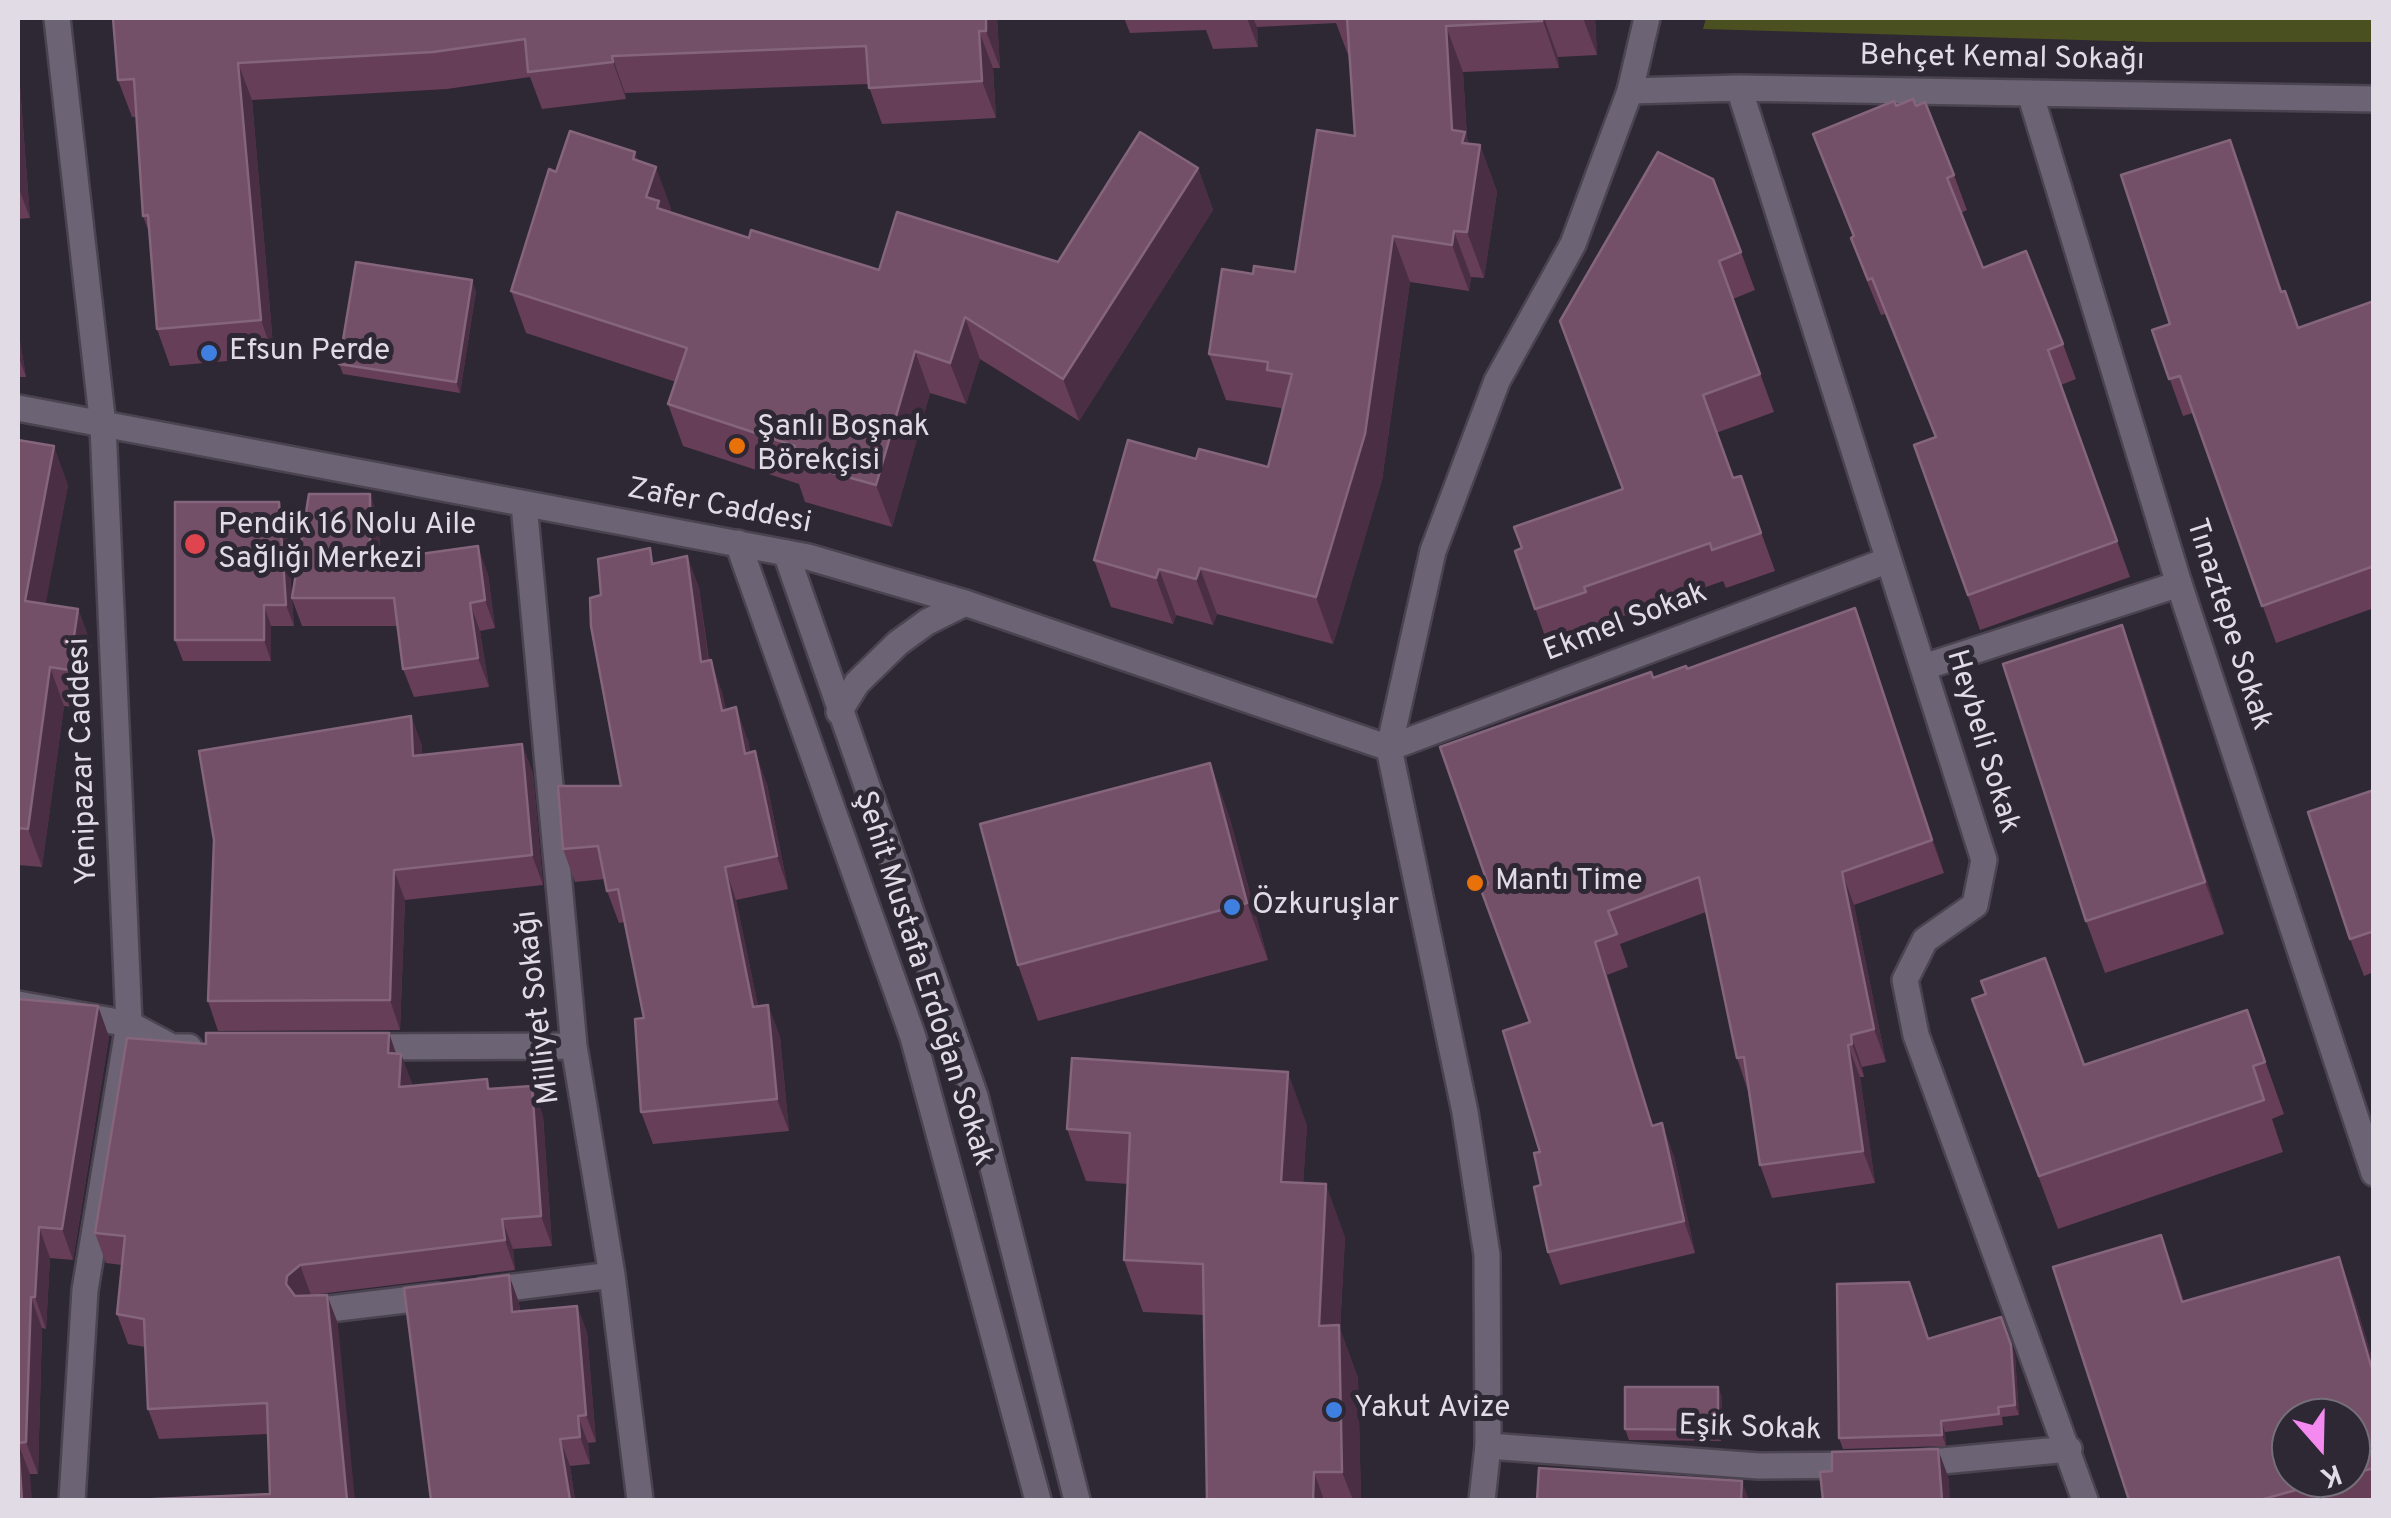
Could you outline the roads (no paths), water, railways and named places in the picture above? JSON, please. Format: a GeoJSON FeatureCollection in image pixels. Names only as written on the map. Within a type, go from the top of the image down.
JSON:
{"type":"FeatureCollection","features":[{"type":"Feature","properties":{"kind":"street","name":"Yenipazar Caddesi"},"geometry":{"type":"LineString","coordinates":[[56,18],[103,426],[128,1024],[85,1290],[72,1500]]}},
{"type":"Feature","properties":{"kind":"street"},"geometry":{"type":"LineString","coordinates":[[1482,1500],[1488,1446],[1487,1255],[1465,1112],[1389,748],[1432,552],[1497,380],[1574,244],[1630,91],[1647,18]]}},
{"type":"Feature","properties":{"kind":"street","name":"Behçet Kemal Sokağı"},"geometry":{"type":"LineString","coordinates":[[1630,91],[1739,88],[2374,99]]}},
{"type":"Feature","properties":{"kind":"street","name":"Heybeli Sokak"},"geometry":{"type":"LineString","coordinates":[[1739,88],[1984,860],[1975,904],[1925,940],[1905,980],[1916,1034],[2070,1449],[2085,1500]]}},
{"type":"Feature","properties":{"kind":"street","name":"Tınaztepe Sokak"},"geometry":{"type":"LineString","coordinates":[[2030,93],[2179,584],[2374,1173]]}},
{"type":"Feature","properties":{"kind":"street","name":"Zafer Caddesi"},"geometry":{"type":"LineString","coordinates":[[18,408],[786,554],[965,603],[1389,748]]}},
{"type":"Feature","properties":{"kind":"street","name":"Milliyet Sokağı"},"geometry":{"type":"LineString","coordinates":[[524,504],[574,1046],[612,1275],[640,1500]]}},
{"type":"Feature","properties":{"kind":"street","name":"Şehit Mustafa Erdoğan Sokak"},"geometry":{"type":"LineString","coordinates":[[738,543],[913,1037],[1038,1500]]}},
{"type":"Feature","properties":{"kind":"street","name":"Şehit Mustafa Erdoğan Sokak"},"geometry":{"type":"LineString","coordinates":[[786,554],[974,1096],[1076,1500]]}},
{"type":"Feature","properties":{"kind":"street","name":"Ekmel Sokak"},"geometry":{"type":"LineString","coordinates":[[1389,748],[1886,561]]}},
{"type":"Feature","properties":{"kind":"street"},"geometry":{"type":"LineString","coordinates":[[1924,667],[2179,584]]}},
{"type":"Feature","properties":{"kind":"street"},"geometry":{"type":"LineString","coordinates":[[839,712],[857,683],[898,643],[927,622],[965,603]]}},
{"type":"Feature","properties":{"kind":"street"},"geometry":{"type":"LineString","coordinates":[[18,1004],[128,1024],[172,1047],[211,1047]]}},
{"type":"Feature","properties":{"kind":"street"},"geometry":{"type":"LineString","coordinates":[[326,1047],[574,1046]]}},
{"type":"Feature","properties":{"kind":"street"},"geometry":{"type":"LineString","coordinates":[[313,1311],[612,1275]]}},
{"type":"Feature","properties":{"kind":"street","name":"Eşik Sokak"},"geometry":{"type":"LineString","coordinates":[[1488,1446],[1759,1466],[1932,1464],[2070,1449]]}},
{"type":"Feature","properties":{"kind":"place","name":"Efsun Perde"},"geometry":{"type":"Point","coordinates":[209,353]}},
{"type":"Feature","properties":{"kind":"place","name":"Şanlı Boşnak Börekçisi"},"geometry":{"type":"Point","coordinates":[737,446]}},
{"type":"Feature","properties":{"kind":"place","name":"Pendik 16 Nolu Aile Sağlığı Merkezi"},"geometry":{"type":"Point","coordinates":[195,544]}},
{"type":"Feature","properties":{"kind":"place","name":"Mantı Time"},"geometry":{"type":"Point","coordinates":[1475,883]}},
{"type":"Feature","properties":{"kind":"place","name":"Özkuruşlar"},"geometry":{"type":"Point","coordinates":[1232,907]}},
{"type":"Feature","properties":{"kind":"place","name":"Yakut Avize"},"geometry":{"type":"Point","coordinates":[1334,1410]}}]}
